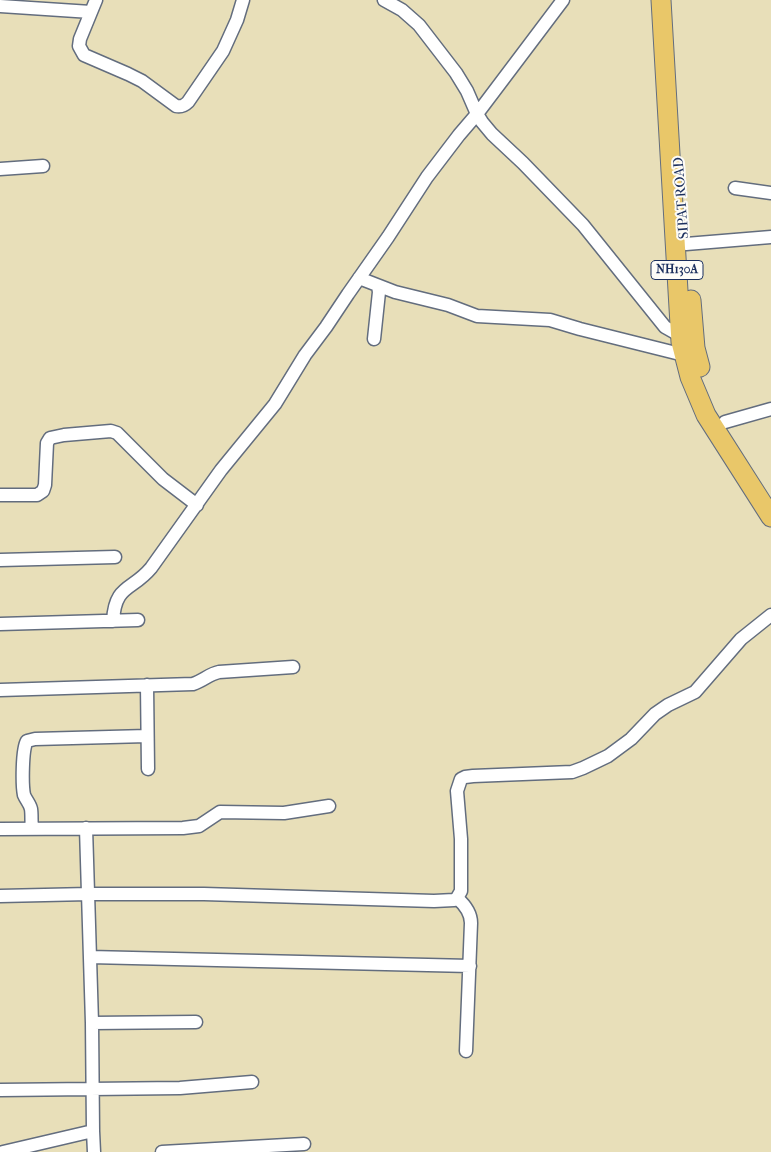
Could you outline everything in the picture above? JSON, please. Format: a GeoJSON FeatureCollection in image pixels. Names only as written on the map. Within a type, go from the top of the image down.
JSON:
{"type":"FeatureCollection","features":[{"type":"Feature","properties":{"kind":"highway","name":"NH130A"},"geometry":{"type":"LineString","coordinates":[[661,0],[681,336],[684,355],[690,377],[706,415],[771,517]]}},
{"type":"Feature","properties":{"kind":"highway","name":"SIPAT ROAD"},"geometry":{"type":"LineString","coordinates":[[669,0],[681,196],[696,348],[701,371],[724,422],[738,448],[771,496]]}},
{"type":"Feature","properties":{"kind":"street"},"geometry":{"type":"LineString","coordinates":[[5,4],[93,6],[79,43],[80,50],[84,55],[128,74],[179,107],[188,102],[223,51],[244,0]]}},
{"type":"Feature","properties":{"kind":"street"},"geometry":{"type":"LineString","coordinates":[[384,0],[402,10],[419,25],[456,72],[477,114],[492,134],[523,163],[583,226],[665,327],[681,336]]}},
{"type":"Feature","properties":{"kind":"street"},"geometry":{"type":"LineString","coordinates":[[113,621],[115,607],[122,592],[147,573],[221,470],[275,404],[305,355],[388,237],[427,177],[563,0]]}},
{"type":"Feature","properties":{"kind":"street"},"geometry":{"type":"LineString","coordinates":[[0,169],[43,166]]}},
{"type":"Feature","properties":{"kind":"street"},"geometry":{"type":"LineString","coordinates":[[735,188],[771,193]]}},
{"type":"Feature","properties":{"kind":"street"},"geometry":{"type":"LineString","coordinates":[[686,244],[771,237]]}},
{"type":"Feature","properties":{"kind":"street"},"geometry":{"type":"LineString","coordinates":[[359,278],[395,292],[448,305],[477,316],[550,320],[684,355]]}},
{"type":"Feature","properties":{"kind":"street"},"geometry":{"type":"LineString","coordinates":[[374,339],[378,286]]}},
{"type":"Feature","properties":{"kind":"street"},"geometry":{"type":"LineString","coordinates":[[724,422],[771,409]]}},
{"type":"Feature","properties":{"kind":"street"},"geometry":{"type":"LineString","coordinates":[[0,495],[37,495],[43,492],[47,443],[50,438],[111,431],[118,433],[162,479],[197,505]]}},
{"type":"Feature","properties":{"kind":"street"},"geometry":{"type":"LineString","coordinates":[[0,560],[115,557]]}},
{"type":"Feature","properties":{"kind":"street"},"geometry":{"type":"LineString","coordinates":[[0,896],[204,894],[450,901],[457,898],[461,892],[461,839],[457,791],[461,780],[465,777],[473,776],[572,772],[608,756],[631,739],[655,714],[695,692],[741,639],[771,615]]}},
{"type":"Feature","properties":{"kind":"street"},"geometry":{"type":"LineString","coordinates":[[0,624],[138,620]]}},
{"type":"Feature","properties":{"kind":"street"},"geometry":{"type":"LineString","coordinates":[[0,690],[193,684],[219,672],[292,667]]}},
{"type":"Feature","properties":{"kind":"street"},"geometry":{"type":"LineString","coordinates":[[147,686],[148,769]]}},
{"type":"Feature","properties":{"kind":"street"},"geometry":{"type":"LineString","coordinates":[[32,829],[31,810],[24,792],[23,756],[27,741],[35,739],[147,736]]}},
{"type":"Feature","properties":{"kind":"street"},"geometry":{"type":"LineString","coordinates":[[0,829],[183,828],[199,826],[220,812],[284,813],[329,806]]}},
{"type":"Feature","properties":{"kind":"street"},"geometry":{"type":"LineString","coordinates":[[86,828],[94,1152]]}},
{"type":"Feature","properties":{"kind":"street"},"geometry":{"type":"LineString","coordinates":[[457,898],[466,908],[471,918],[466,1051]]}},
{"type":"Feature","properties":{"kind":"street"},"geometry":{"type":"LineString","coordinates":[[90,956],[470,966]]}},
{"type":"Feature","properties":{"kind":"street"},"geometry":{"type":"LineString","coordinates":[[92,1023],[196,1022]]}},
{"type":"Feature","properties":{"kind":"street"},"geometry":{"type":"LineString","coordinates":[[0,1090],[180,1088],[252,1082]]}},
{"type":"Feature","properties":{"kind":"street"},"geometry":{"type":"LineString","coordinates":[[4,1152],[93,1132]]}},
{"type":"Feature","properties":{"kind":"street"},"geometry":{"type":"LineString","coordinates":[[162,1152],[234,1150],[304,1144]]}}]}
